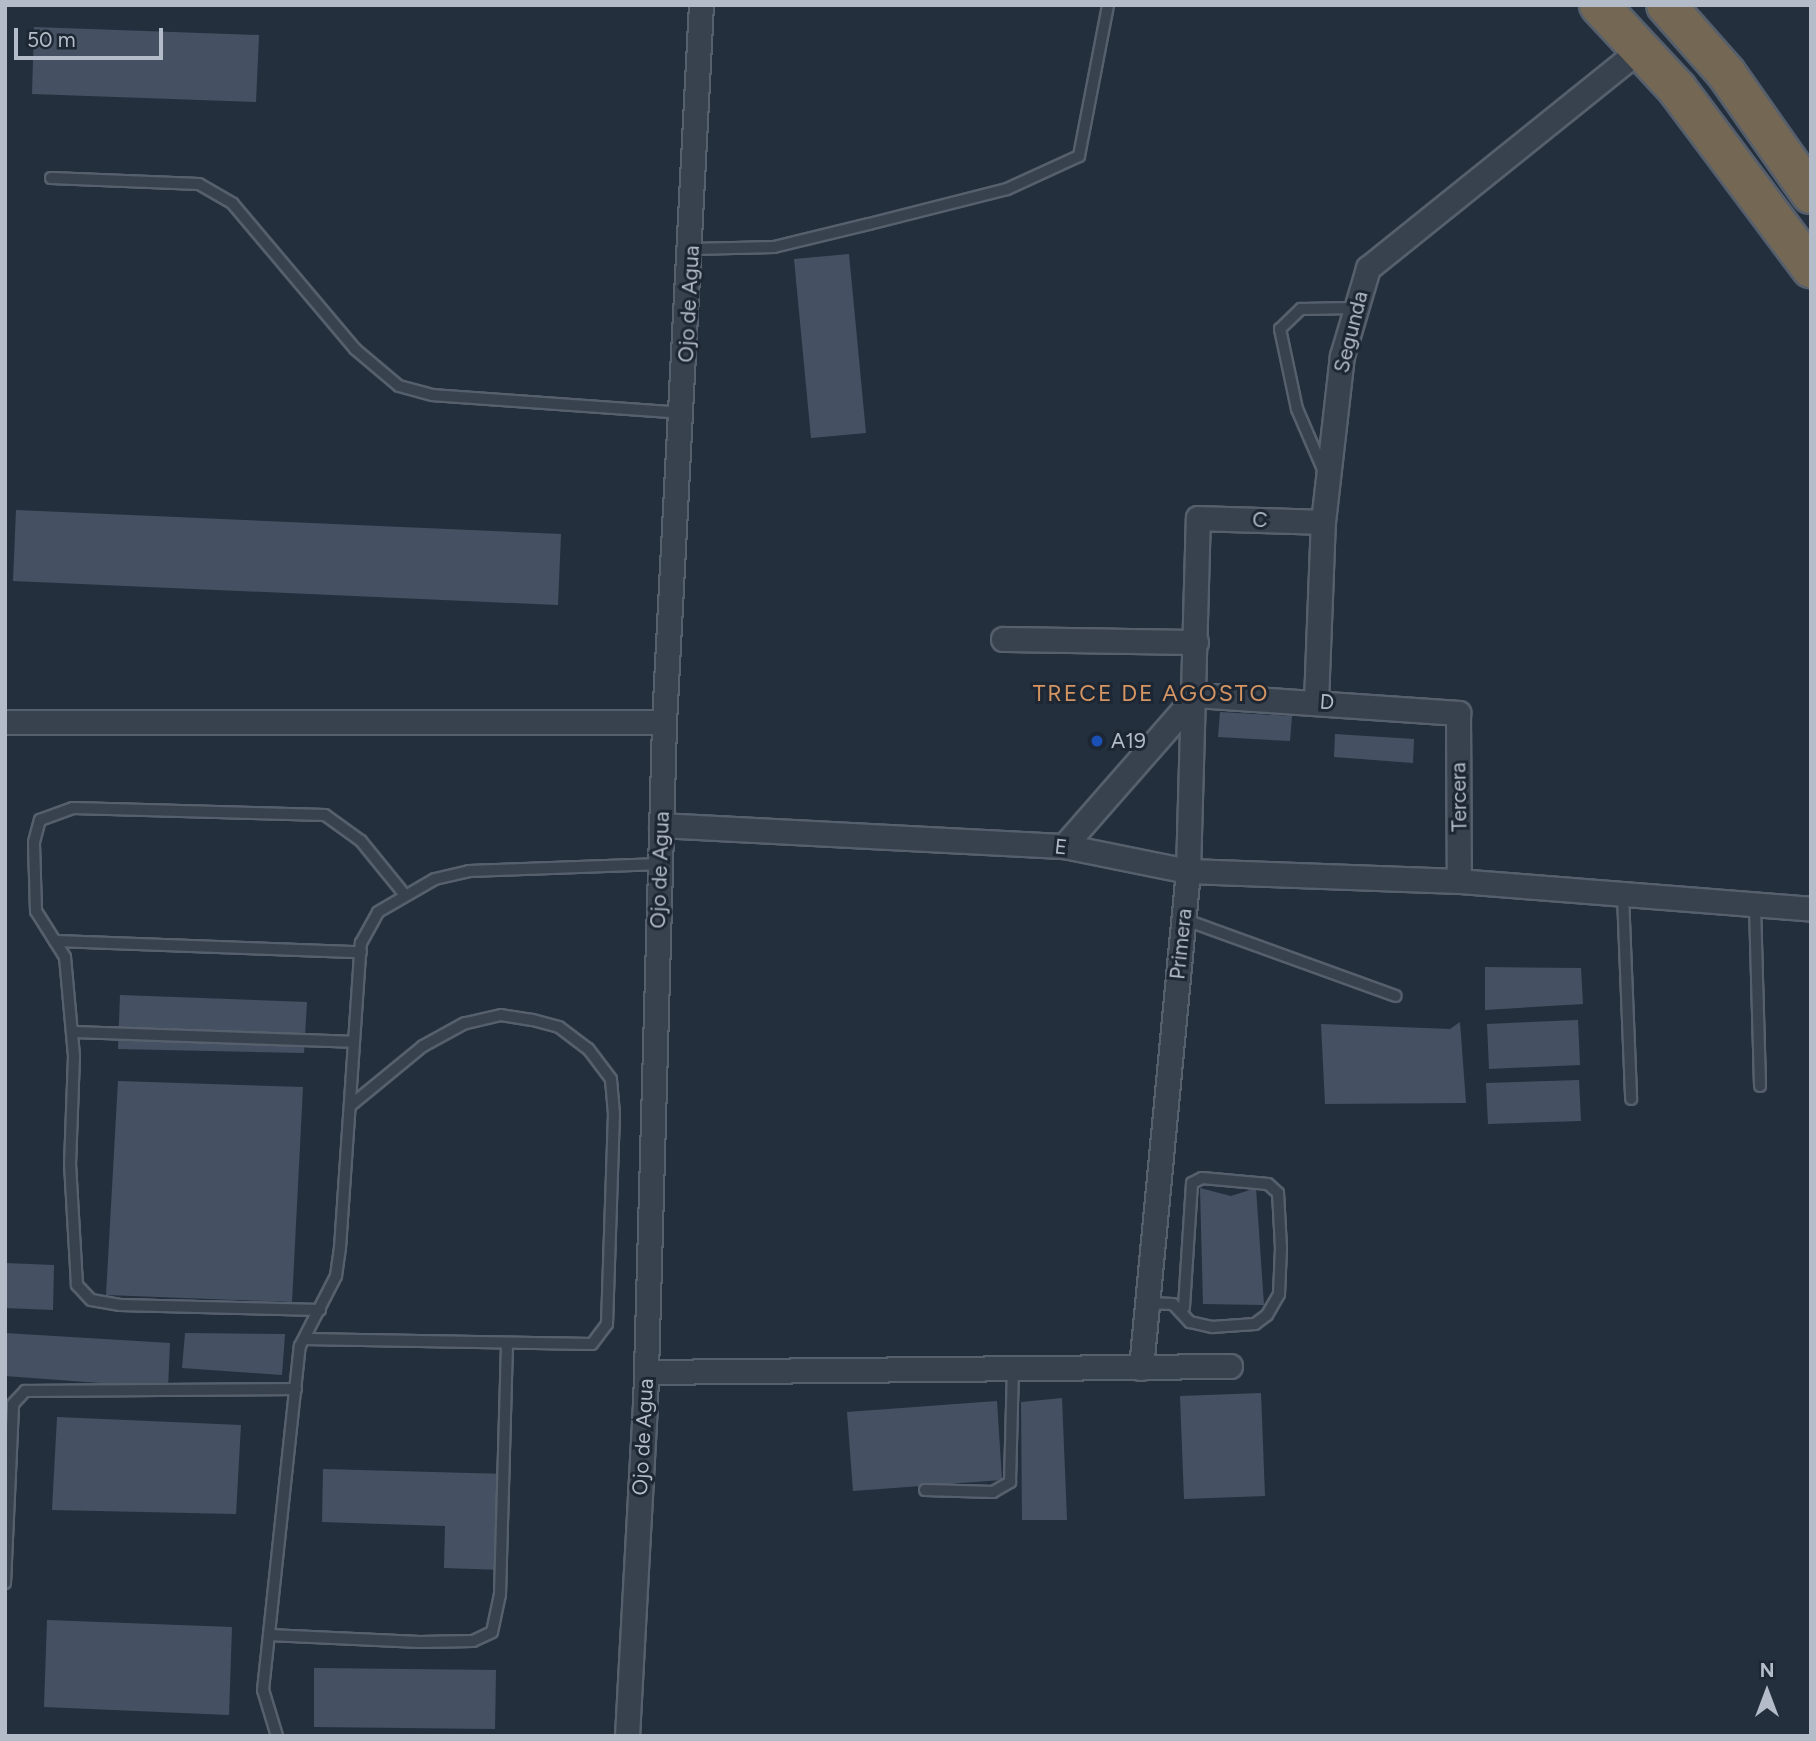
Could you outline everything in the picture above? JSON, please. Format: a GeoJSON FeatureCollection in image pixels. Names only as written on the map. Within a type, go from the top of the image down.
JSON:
{"type":"FeatureCollection","features":[{"type":"Feature","properties":{"kind":"highway"},"geometry":{"type":"LineString","coordinates":[[1599,5],[1686,100],[1811,268]]}},
{"type":"Feature","properties":{"kind":"highway"},"geometry":{"type":"LineString","coordinates":[[1666,5],[1726,73],[1811,194]]}},
{"type":"Feature","properties":{"kind":"street","name":"Ojo de Agua"},"geometry":{"type":"LineString","coordinates":[[627,1736],[646,1372],[664,722],[693,248],[701,5]]}},
{"type":"Feature","properties":{"kind":"street","name":"Segunda"},"geometry":{"type":"LineString","coordinates":[[1316,701],[1323,522],[1328,480],[1353,308],[1368,268],[1639,50]]}},
{"type":"Feature","properties":{"kind":"street","name":"C"},"geometry":{"type":"LineString","coordinates":[[1198,518],[1323,522]]}},
{"type":"Feature","properties":{"kind":"street","name":"Primera"},"geometry":{"type":"LineString","coordinates":[[1141,1368],[1188,871],[1196,695],[1198,518]]}},
{"type":"Feature","properties":{"kind":"street"},"geometry":{"type":"LineString","coordinates":[[1003,639],[1196,642]]}},
{"type":"Feature","properties":{"kind":"street"},"geometry":{"type":"LineString","coordinates":[[1064,846],[1196,695]]}},
{"type":"Feature","properties":{"kind":"street","name":"D"},"geometry":{"type":"LineString","coordinates":[[1196,695],[1316,701],[1458,713]]}},
{"type":"Feature","properties":{"kind":"street","name":"Tercera"},"geometry":{"type":"LineString","coordinates":[[1458,713],[1459,881]]}},
{"type":"Feature","properties":{"kind":"street"},"geometry":{"type":"LineString","coordinates":[[5,722],[664,722]]}},
{"type":"Feature","properties":{"kind":"street","name":"E"},"geometry":{"type":"LineString","coordinates":[[662,825],[1064,846],[1188,871],[1459,881],[1811,909]]}},
{"type":"Feature","properties":{"kind":"street"},"geometry":{"type":"LineString","coordinates":[[646,1372],[1230,1366]]}},
{"type":"Feature","properties":{"kind":"lane"},"geometry":{"type":"LineString","coordinates":[[693,248],[774,247],[1007,189],[1079,156],[1108,5]]}},
{"type":"Feature","properties":{"kind":"lane"},"geometry":{"type":"LineString","coordinates":[[51,178],[199,184],[233,204],[355,349],[399,386],[433,395],[682,413]]}},
{"type":"Feature","properties":{"kind":"lane"},"geometry":{"type":"LineString","coordinates":[[1328,480],[1297,409],[1280,329],[1301,309],[1353,308]]}},
{"type":"Feature","properties":{"kind":"lane"},"geometry":{"type":"LineString","coordinates":[[320,1310],[120,1305],[91,1300],[84,1293],[72,1259],[72,1032],[65,957],[36,911],[34,842],[40,820],[73,808],[325,815],[361,841],[404,894]]}},
{"type":"Feature","properties":{"kind":"lane"},"geometry":{"type":"LineString","coordinates":[[277,1736],[264,1690],[269,1635],[304,1339],[320,1310],[338,1258],[360,952],[378,912],[404,894],[469,872],[661,864]]}},
{"type":"Feature","properties":{"kind":"lane"},"geometry":{"type":"LineString","coordinates":[[1623,896],[1632,1100]]}},
{"type":"Feature","properties":{"kind":"lane"},"geometry":{"type":"LineString","coordinates":[[1755,906],[1760,1086]]}},
{"type":"Feature","properties":{"kind":"lane"},"geometry":{"type":"LineString","coordinates":[[1183,919],[1396,996]]}},
{"type":"Feature","properties":{"kind":"lane"},"geometry":{"type":"LineString","coordinates":[[55,941],[360,952]]}},
{"type":"Feature","properties":{"kind":"lane"},"geometry":{"type":"LineString","coordinates":[[304,1339],[507,1345],[592,1344],[607,1324],[611,1079],[559,1027],[501,1015],[465,1023],[423,1045],[349,1106]]}},
{"type":"Feature","properties":{"kind":"lane"},"geometry":{"type":"LineString","coordinates":[[72,1032],[354,1042]]}},
{"type":"Feature","properties":{"kind":"lane"},"geometry":{"type":"LineString","coordinates":[[1202,1178],[1268,1184],[1278,1193],[1281,1248],[1279,1294],[1267,1315],[1255,1324],[1212,1327],[1190,1322],[1184,1308],[1192,1184],[1202,1178]]}},
{"type":"Feature","properties":{"kind":"lane"},"geometry":{"type":"LineString","coordinates":[[1147,1303],[1184,1308]]}},
{"type":"Feature","properties":{"kind":"lane"},"geometry":{"type":"LineString","coordinates":[[269,1635],[433,1642],[473,1641],[492,1632],[500,1595],[507,1345]]}},
{"type":"Feature","properties":{"kind":"lane"},"geometry":{"type":"LineString","coordinates":[[925,1489],[993,1492],[1010,1482],[1013,1369]]}},
{"type":"Feature","properties":{"kind":"lane"},"geometry":{"type":"LineString","coordinates":[[5,1583],[13,1404],[25,1391],[296,1389]]}},
{"type":"Feature","properties":{"kind":"building"},"geometry":{"type":"Polygon","coordinates":[[[34,27],[259,35],[256,102],[32,94],[34,27]]]}},
{"type":"Feature","properties":{"kind":"building"},"geometry":{"type":"Polygon","coordinates":[[[849,254],[866,433],[811,438],[794,259],[849,254]]]}},
{"type":"Feature","properties":{"kind":"building"},"geometry":{"type":"Polygon","coordinates":[[[16,510],[561,534],[558,605],[13,581],[16,510]]]}},
{"type":"Feature","properties":{"kind":"building"},"geometry":{"type":"Polygon","coordinates":[[[1220,712],[1292,716],[1290,741],[1218,737],[1220,712]]]}},
{"type":"Feature","properties":{"kind":"building"},"geometry":{"type":"Polygon","coordinates":[[[1335,734],[1414,739],[1413,763],[1334,757],[1335,734]]]}},
{"type":"Feature","properties":{"kind":"building"},"geometry":{"type":"Polygon","coordinates":[[[1485,967],[1581,968],[1583,1004],[1485,1010],[1485,967]]]}},
{"type":"Feature","properties":{"kind":"building"},"geometry":{"type":"Polygon","coordinates":[[[120,995],[307,1002],[304,1053],[118,1049],[120,995]]]}},
{"type":"Feature","properties":{"kind":"building"},"geometry":{"type":"Polygon","coordinates":[[[1578,1020],[1580,1065],[1489,1069],[1487,1024],[1578,1020]]]}},
{"type":"Feature","properties":{"kind":"building"},"geometry":{"type":"Polygon","coordinates":[[[1460,1022],[1466,1103],[1325,1104],[1321,1024],[1450,1029],[1460,1022]]]}},
{"type":"Feature","properties":{"kind":"building"},"geometry":{"type":"Polygon","coordinates":[[[1579,1080],[1581,1121],[1488,1124],[1486,1083],[1579,1080]]]}},
{"type":"Feature","properties":{"kind":"building"},"geometry":{"type":"Polygon","coordinates":[[[118,1081],[303,1087],[292,1302],[106,1295],[118,1081]]]}},
{"type":"Feature","properties":{"kind":"building"},"geometry":{"type":"Polygon","coordinates":[[[1200,1188],[1231,1196],[1256,1188],[1264,1305],[1203,1304],[1200,1188]]]}},
{"type":"Feature","properties":{"kind":"building"},"geometry":{"type":"Polygon","coordinates":[[[5,1263],[54,1265],[53,1310],[5,1308],[5,1263]]]}},
{"type":"Feature","properties":{"kind":"building"},"geometry":{"type":"Polygon","coordinates":[[[5,1333],[170,1343],[168,1388],[5,1376],[5,1333]]]}},
{"type":"Feature","properties":{"kind":"building"},"geometry":{"type":"Polygon","coordinates":[[[185,1333],[285,1334],[282,1375],[182,1368],[185,1333]]]}},
{"type":"Feature","properties":{"kind":"building"},"geometry":{"type":"Polygon","coordinates":[[[1261,1393],[1265,1496],[1184,1499],[1180,1396],[1261,1393]]]}},
{"type":"Feature","properties":{"kind":"building"},"geometry":{"type":"Polygon","coordinates":[[[1062,1398],[1067,1520],[1022,1520],[1021,1402],[1062,1398]]]}},
{"type":"Feature","properties":{"kind":"building"},"geometry":{"type":"Polygon","coordinates":[[[997,1401],[1002,1480],[853,1491],[847,1412],[997,1401]]]}},
{"type":"Feature","properties":{"kind":"building"},"geometry":{"type":"Polygon","coordinates":[[[57,1417],[241,1425],[236,1514],[52,1510],[57,1417]]]}},
{"type":"Feature","properties":{"kind":"building"},"geometry":{"type":"Polygon","coordinates":[[[323,1469],[507,1474],[504,1570],[444,1568],[445,1526],[322,1522],[323,1469]]]}},
{"type":"Feature","properties":{"kind":"building"},"geometry":{"type":"Polygon","coordinates":[[[47,1620],[232,1627],[229,1715],[44,1707],[47,1620]]]}},
{"type":"Feature","properties":{"kind":"building"},"geometry":{"type":"Polygon","coordinates":[[[314,1668],[496,1670],[495,1729],[314,1727],[314,1668]]]}},
{"type":"Feature","properties":{"kind":"place","name":"A19"},"geometry":{"type":"Point","coordinates":[1097,741]}},
{"type":"Feature","properties":{"kind":"district","name":"TRECE DE AGOSTO"},"geometry":{"type":"Point","coordinates":[1151,693]}}]}
